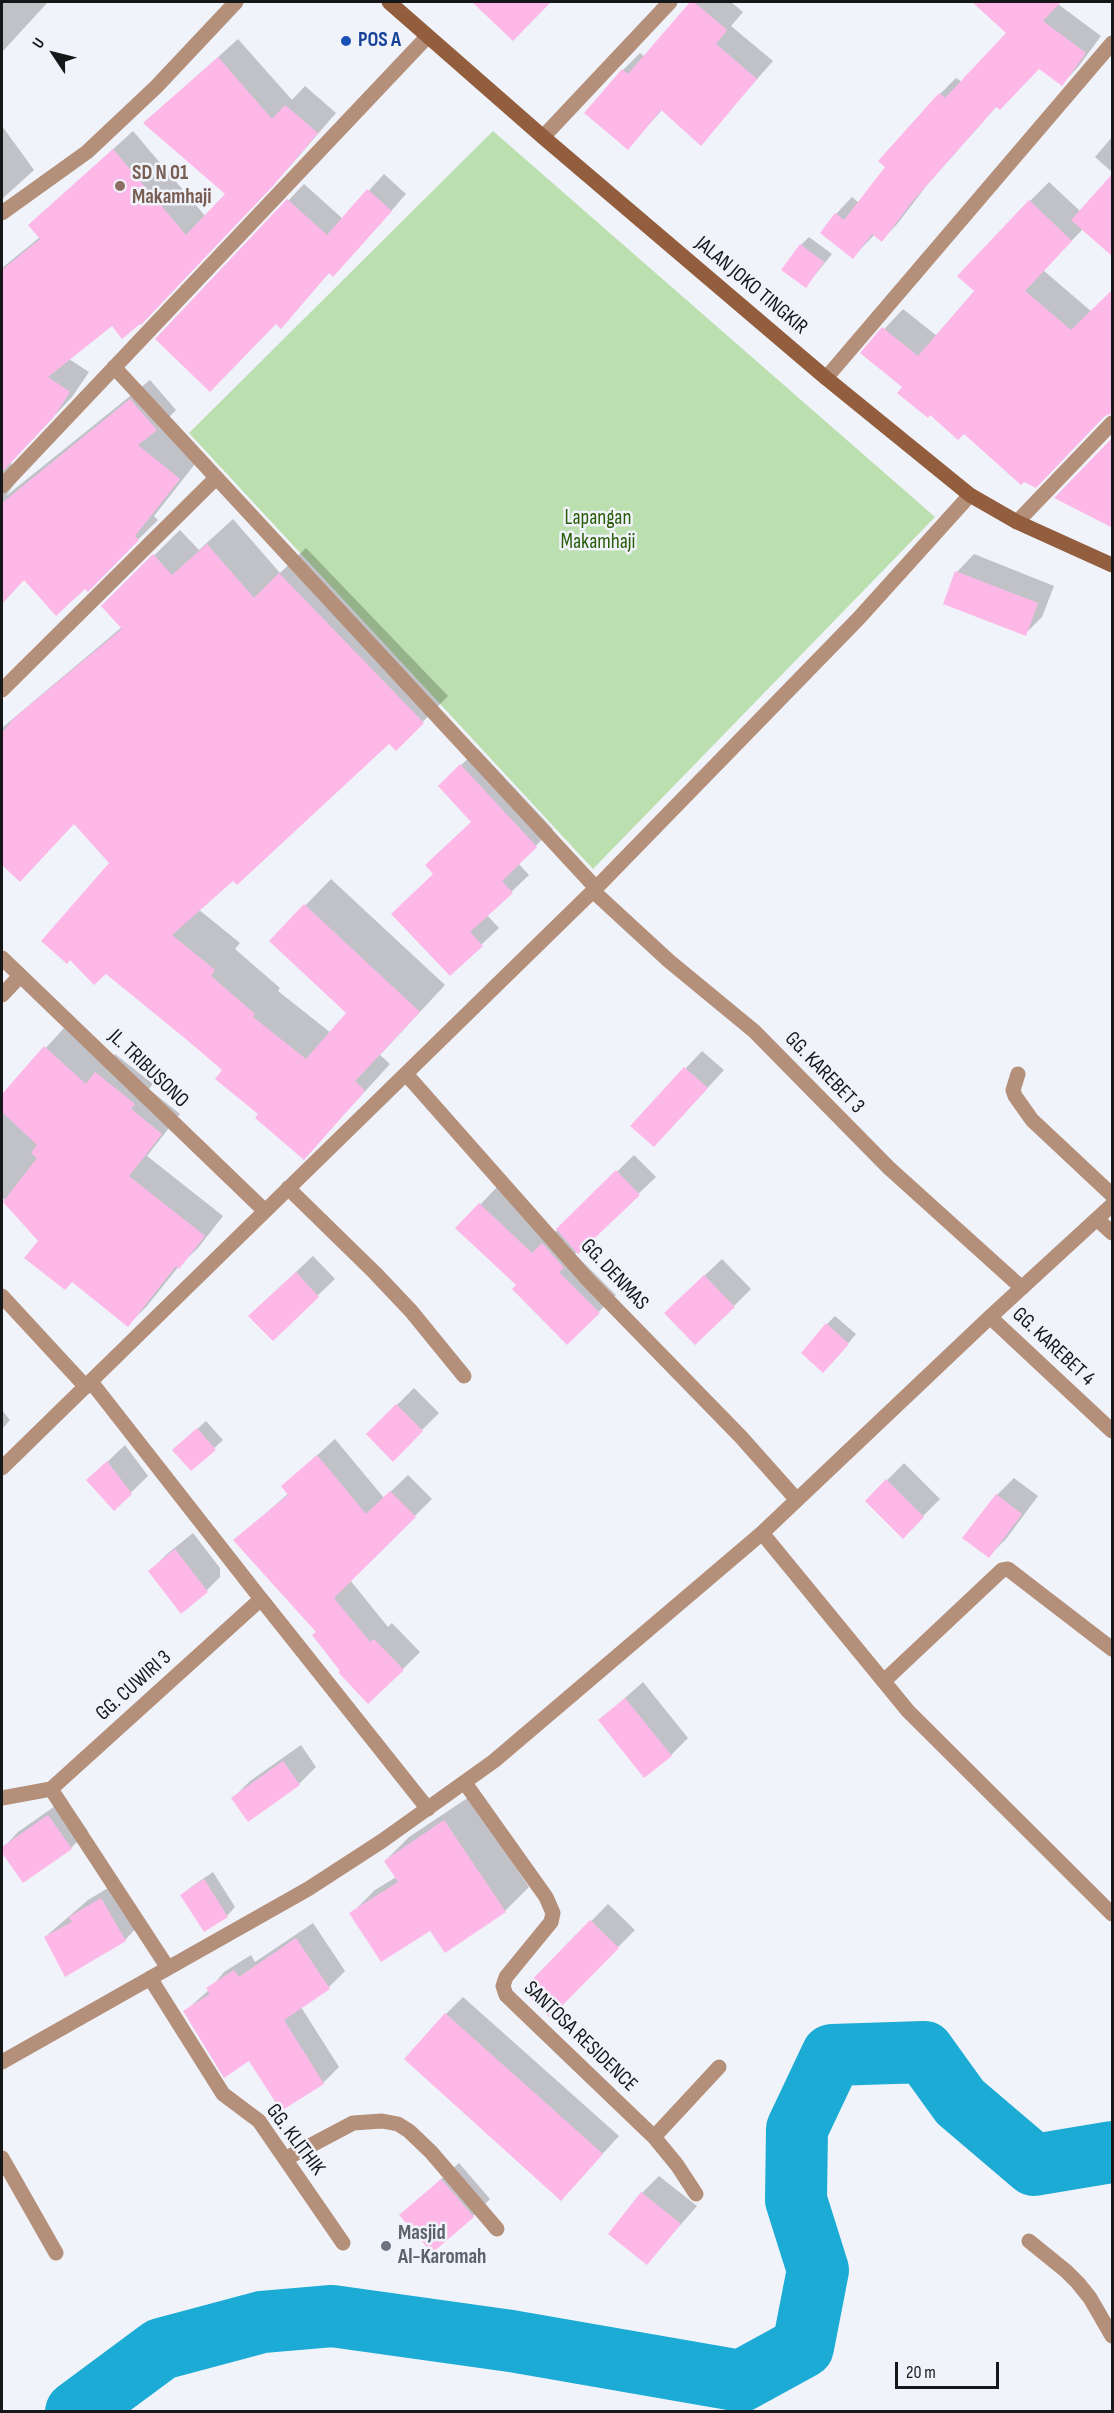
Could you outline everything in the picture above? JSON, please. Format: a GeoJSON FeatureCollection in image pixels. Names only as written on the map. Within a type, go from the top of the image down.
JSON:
{"type":"FeatureCollection","features":[{"type":"Feature","properties":{"kind":"main road","name":"JALAN JOKO TINGKIR"},"geometry":{"type":"LineString","coordinates":[[389,2],[543,137],[826,378],[970,495],[1017,522],[1113,565]]}},
{"type":"Feature","properties":{"kind":"street"},"geometry":{"type":"LineString","coordinates":[[2,213],[87,152],[156,87],[236,2]]}},
{"type":"Feature","properties":{"kind":"street"},"geometry":{"type":"LineString","coordinates":[[543,137],[670,2]]}},
{"type":"Feature","properties":{"kind":"street"},"geometry":{"type":"LineString","coordinates":[[2,486],[427,37]]}},
{"type":"Feature","properties":{"kind":"street"},"geometry":{"type":"LineString","coordinates":[[826,378],[1113,43]]}},
{"type":"Feature","properties":{"kind":"street","name":"GG. KAREBET 3"},"geometry":{"type":"LineString","coordinates":[[114,367],[595,890],[649,943],[754,1031],[889,1168],[1022,1288]]}},
{"type":"Feature","properties":{"kind":"street"},"geometry":{"type":"LineString","coordinates":[[1017,522],[1113,423]]}},
{"type":"Feature","properties":{"kind":"street"},"geometry":{"type":"LineString","coordinates":[[2,690],[216,478]]}},
{"type":"Feature","properties":{"kind":"street"},"geometry":{"type":"LineString","coordinates":[[2,1468],[595,890],[858,618],[970,495]]}},
{"type":"Feature","properties":{"kind":"street","name":"JL. TRIBUSONO"},"geometry":{"type":"LineString","coordinates":[[2,958],[265,1210]]}},
{"type":"Feature","properties":{"kind":"street"},"geometry":{"type":"LineString","coordinates":[[2,995],[20,976]]}},
{"type":"Feature","properties":{"kind":"street","name":"GG. DENMAS"},"geometry":{"type":"LineString","coordinates":[[405,1074],[588,1280],[741,1437],[797,1500]]}},
{"type":"Feature","properties":{"kind":"street"},"geometry":{"type":"LineString","coordinates":[[1018,1074],[1013,1090],[1032,1120],[1113,1195]]}},
{"type":"Feature","properties":{"kind":"street"},"geometry":{"type":"LineString","coordinates":[[288,1188],[411,1311],[464,1376]]}},
{"type":"Feature","properties":{"kind":"street"},"geometry":{"type":"LineString","coordinates":[[2,2062],[308,1889],[428,1809],[494,1761],[762,1533],[990,1317],[1113,1205]]}},
{"type":"Feature","properties":{"kind":"street"},"geometry":{"type":"LineString","coordinates":[[1097,1219],[1113,1233]]}},
{"type":"Feature","properties":{"kind":"street"},"geometry":{"type":"LineString","coordinates":[[2,1296],[89,1385],[428,1809]]}},
{"type":"Feature","properties":{"kind":"street","name":"GG. KAREBET 4"},"geometry":{"type":"LineString","coordinates":[[990,1317],[1113,1431]]}},
{"type":"Feature","properties":{"kind":"street"},"geometry":{"type":"LineString","coordinates":[[762,1533],[908,1711],[1113,1914]]}},
{"type":"Feature","properties":{"kind":"street"},"geometry":{"type":"LineString","coordinates":[[884,1681],[1002,1570],[1008,1569],[1113,1649]]}},
{"type":"Feature","properties":{"kind":"street","name":"GG. CUWIRI 3"},"geometry":{"type":"LineString","coordinates":[[51,1790],[261,1599]]}},
{"type":"Feature","properties":{"kind":"street","name":"SANTOSA RESIDENCE"},"geometry":{"type":"LineString","coordinates":[[465,1783],[546,1897],[553,1913],[551,1922],[506,1977],[503,1986],[506,1995],[654,2138],[696,2194]]}},
{"type":"Feature","properties":{"kind":"street"},"geometry":{"type":"LineString","coordinates":[[2,1798],[51,1790],[168,1968]]}},
{"type":"Feature","properties":{"kind":"street","name":"GG. KLITHIK"},"geometry":{"type":"LineString","coordinates":[[150,1978],[223,2094],[259,2121],[343,2243]]}},
{"type":"Feature","properties":{"kind":"street"},"geometry":{"type":"LineString","coordinates":[[654,2138],[719,2067]]}},
{"type":"Feature","properties":{"kind":"street"},"geometry":{"type":"LineString","coordinates":[[285,2159],[353,2123],[382,2121],[398,2124],[409,2130],[431,2152],[496,2229]]}},
{"type":"Feature","properties":{"kind":"street"},"geometry":{"type":"LineString","coordinates":[[2,2158],[56,2253]]}},
{"type":"Feature","properties":{"kind":"street"},"geometry":{"type":"LineString","coordinates":[[1029,2241],[1078,2283],[1090,2298],[1113,2337]]}},
{"type":"Feature","properties":{"kind":"green space","name":"Lapangan Makamhaji"},"geometry":{"type":"Polygon","coordinates":[[[493,131],[935,517],[593,869],[189,433],[493,131]]]}},
{"type":"Feature","properties":{"kind":"building"},"geometry":{"type":"Polygon","coordinates":[[[472,2],[551,2],[513,41],[472,2]]]}},
{"type":"Feature","properties":{"kind":"building"},"geometry":{"type":"Polygon","coordinates":[[[690,2],[694,2],[727,30],[716,44],[757,79],[701,146],[661,110],[628,150],[584,113],[622,69],[628,74],[690,2]]]}},
{"type":"Feature","properties":{"kind":"building"},"geometry":{"type":"Polygon","coordinates":[[[972,2],[1061,2],[1043,21],[1086,53],[1062,86],[1039,69],[1000,110],[996,107],[911,203],[882,242],[872,234],[853,259],[820,233],[835,213],[844,220],[885,167],[878,161],[939,93],[945,98],[1006,33],[972,2]]]}},
{"type":"Feature","properties":{"kind":"building"},"geometry":{"type":"Polygon","coordinates":[[[218,57],[272,119],[285,105],[318,133],[273,186],[141,325],[122,339],[112,326],[48,377],[70,392],[53,418],[2,472],[2,270],[40,239],[28,225],[113,149],[186,235],[225,194],[143,123],[218,57]]]}},
{"type":"Feature","properties":{"kind":"building"},"geometry":{"type":"Polygon","coordinates":[[[1113,173],[1113,257],[1071,220],[1113,173]]]}},
{"type":"Feature","properties":{"kind":"building"},"geometry":{"type":"Polygon","coordinates":[[[367,189],[392,211],[333,277],[329,273],[281,329],[276,324],[210,392],[155,339],[287,199],[327,235],[367,189]]]}},
{"type":"Feature","properties":{"kind":"building"},"geometry":{"type":"Polygon","coordinates":[[[1029,200],[1072,241],[1025,291],[1071,330],[1113,289],[1113,413],[1105,416],[1036,488],[1024,482],[1021,485],[964,434],[958,440],[930,415],[928,418],[897,393],[902,387],[860,353],[882,327],[918,356],[974,291],[957,276],[1029,200]]]}},
{"type":"Feature","properties":{"kind":"building"},"geometry":{"type":"Polygon","coordinates":[[[800,244],[824,262],[806,288],[781,270],[800,244]]]}},
{"type":"Feature","properties":{"kind":"building"},"geometry":{"type":"Polygon","coordinates":[[[130,399],[157,430],[138,445],[180,479],[135,536],[139,540],[88,592],[85,589],[56,616],[24,580],[2,604],[2,503],[130,399]]]}},
{"type":"Feature","properties":{"kind":"building"},"geometry":{"type":"Polygon","coordinates":[[[1113,437],[1113,528],[1054,498],[1113,437]]]}},
{"type":"Feature","properties":{"kind":"building"},"geometry":{"type":"Polygon","coordinates":[[[207,544],[254,598],[279,573],[424,723],[396,751],[389,744],[237,885],[233,881],[172,935],[215,970],[211,976],[255,1014],[253,1017],[306,1059],[346,1013],[269,941],[304,904],[420,1012],[355,1081],[365,1091],[304,1160],[255,1118],[258,1114],[215,1079],[222,1070],[187,1040],[106,974],[94,985],[70,960],[67,964],[41,941],[109,863],[74,824],[20,882],[2,865],[2,733],[14,718],[122,629],[101,606],[153,554],[172,575],[207,544]]]}},
{"type":"Feature","properties":{"kind":"building"},"geometry":{"type":"Polygon","coordinates":[[[955,571],[1038,603],[1026,636],[943,604],[955,571]]]}},
{"type":"Feature","properties":{"kind":"building"},"geometry":{"type":"Polygon","coordinates":[[[460,764],[537,847],[502,881],[513,893],[470,932],[483,946],[450,976],[391,914],[433,874],[425,865],[471,822],[438,786],[460,764]]]}},
{"type":"Feature","properties":{"kind":"building"},"geometry":{"type":"Polygon","coordinates":[[[44,1046],[86,1084],[95,1072],[135,1104],[131,1109],[162,1134],[129,1176],[205,1236],[179,1269],[176,1266],[128,1327],[72,1282],[65,1290],[24,1258],[38,1241],[3,1202],[37,1158],[31,1153],[37,1145],[2,1112],[2,1094],[44,1046]]]}},
{"type":"Feature","properties":{"kind":"building"},"geometry":{"type":"Polygon","coordinates":[[[684,1067],[708,1088],[654,1147],[630,1126],[684,1067]]]}},
{"type":"Feature","properties":{"kind":"building"},"geometry":{"type":"Polygon","coordinates":[[[616,1170],[640,1195],[578,1254],[556,1229],[616,1170]]]}},
{"type":"Feature","properties":{"kind":"building"},"geometry":{"type":"Polygon","coordinates":[[[479,1203],[532,1253],[542,1243],[564,1268],[559,1272],[600,1313],[567,1345],[512,1289],[516,1285],[455,1228],[479,1203]]]}},
{"type":"Feature","properties":{"kind":"building"},"geometry":{"type":"Polygon","coordinates":[[[296,1272],[319,1297],[273,1341],[248,1316],[296,1272]]]}},
{"type":"Feature","properties":{"kind":"building"},"geometry":{"type":"Polygon","coordinates":[[[704,1275],[735,1307],[695,1345],[664,1313],[704,1275]]]}},
{"type":"Feature","properties":{"kind":"building"},"geometry":{"type":"Polygon","coordinates":[[[826,1323],[849,1344],[823,1373],[801,1353],[826,1323]]]}},
{"type":"Feature","properties":{"kind":"building"},"geometry":{"type":"Polygon","coordinates":[[[396,1404],[423,1431],[393,1462],[366,1434],[396,1404]]]}},
{"type":"Feature","properties":{"kind":"building"},"geometry":{"type":"Polygon","coordinates":[[[197,1428],[216,1450],[191,1471],[172,1450],[197,1428]]]}},
{"type":"Feature","properties":{"kind":"building"},"geometry":{"type":"Polygon","coordinates":[[[317,1455],[366,1514],[390,1491],[416,1517],[334,1598],[370,1642],[374,1639],[404,1670],[368,1704],[338,1672],[340,1671],[312,1635],[316,1632],[233,1540],[288,1495],[281,1486],[317,1455]]]}},
{"type":"Feature","properties":{"kind":"building"},"geometry":{"type":"Polygon","coordinates":[[[107,1461],[132,1494],[114,1511],[86,1480],[107,1461]]]}},
{"type":"Feature","properties":{"kind":"building"},"geometry":{"type":"Polygon","coordinates":[[[886,1479],[924,1517],[903,1539],[865,1501],[886,1479]]]}},
{"type":"Feature","properties":{"kind":"building"},"geometry":{"type":"Polygon","coordinates":[[[996,1494],[1022,1514],[989,1558],[962,1538],[996,1494]]]}},
{"type":"Feature","properties":{"kind":"building"},"geometry":{"type":"Polygon","coordinates":[[[175,1549],[208,1592],[181,1614],[148,1571],[175,1549]]]}},
{"type":"Feature","properties":{"kind":"building"},"geometry":{"type":"Polygon","coordinates":[[[625,1698],[672,1756],[644,1778],[598,1720],[625,1698]]]}},
{"type":"Feature","properties":{"kind":"building"},"geometry":{"type":"Polygon","coordinates":[[[283,1761],[300,1785],[248,1822],[231,1798],[283,1761]]]}},
{"type":"Feature","properties":{"kind":"building"},"geometry":{"type":"Polygon","coordinates":[[[48,1815],[72,1849],[23,1883],[2,1853],[2,1847],[48,1815]]]}},
{"type":"Feature","properties":{"kind":"building"},"geometry":{"type":"Polygon","coordinates":[[[444,1820],[506,1912],[445,1953],[430,1931],[381,1962],[349,1913],[398,1882],[384,1861],[444,1820]]]}},
{"type":"Feature","properties":{"kind":"building"},"geometry":{"type":"Polygon","coordinates":[[[204,1879],[228,1917],[204,1932],[180,1895],[204,1879]]]}},
{"type":"Feature","properties":{"kind":"building"},"geometry":{"type":"Polygon","coordinates":[[[101,1898],[126,1941],[65,1977],[44,1937],[72,1922],[69,1917],[101,1898]]]}},
{"type":"Feature","properties":{"kind":"building"},"geometry":{"type":"Polygon","coordinates":[[[590,1920],[619,1948],[550,2018],[522,1990],[590,1920]]]}},
{"type":"Feature","properties":{"kind":"building"},"geometry":{"type":"Polygon","coordinates":[[[296,1938],[330,1989],[284,2020],[324,2084],[281,2111],[249,2061],[224,2078],[183,2011],[210,1994],[206,1988],[234,1970],[239,1977],[296,1938]]]}},
{"type":"Feature","properties":{"kind":"building"},"geometry":{"type":"Polygon","coordinates":[[[445,2013],[603,2154],[561,2201],[404,2059],[445,2013]]]}},
{"type":"Feature","properties":{"kind":"building"},"geometry":{"type":"Polygon","coordinates":[[[441,2179],[474,2217],[432,2253],[399,2215],[441,2179]]]}},
{"type":"Feature","properties":{"kind":"building"},"geometry":{"type":"Polygon","coordinates":[[[641,2192],[681,2224],[647,2265],[608,2234],[641,2192]]]}},
{"type":"Feature","properties":{"kind":"waterway"},"geometry":{"type":"LineString","coordinates":[[76,2412],[161,2349],[262,2322],[332,2316],[511,2341],[741,2381],[803,2347],[818,2270],[796,2200],[797,2129],[832,2055],[924,2052],[960,2102],[1034,2165],[1112,2152]]}},
{"type":"Feature","properties":{"kind":"place","name":"POS A"},"geometry":{"type":"Point","coordinates":[346,41]}},
{"type":"Feature","properties":{"kind":"place","name":"SD N 01 Makamhaji"},"geometry":{"type":"Point","coordinates":[120,186]}},
{"type":"Feature","properties":{"kind":"place","name":"Masjid Al-Karomah"},"geometry":{"type":"Point","coordinates":[386,2246]}}]}
